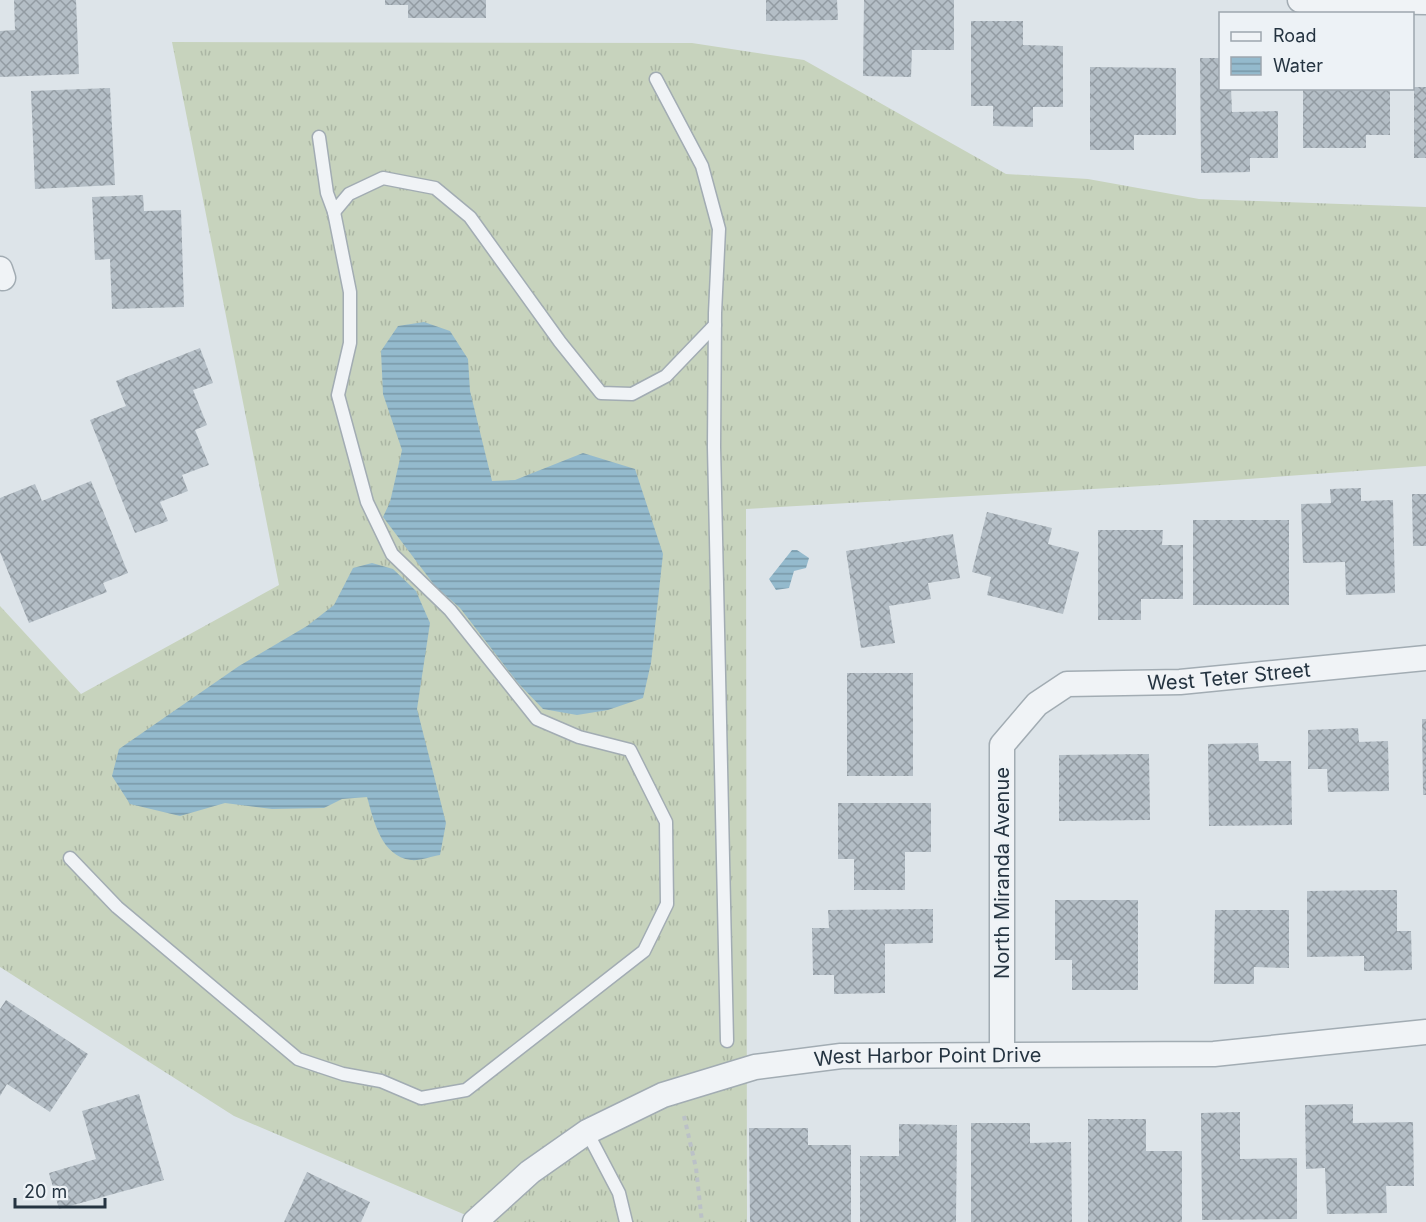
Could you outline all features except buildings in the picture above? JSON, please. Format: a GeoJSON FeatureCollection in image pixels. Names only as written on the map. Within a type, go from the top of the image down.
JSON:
{"type":"FeatureCollection","features":[{"type":"Feature","properties":{"kind":"street"},"geometry":{"type":"LineString","coordinates":[[1300,0],[1426,2]]}},
{"type":"Feature","properties":{"kind":"street","name":"West Teter Street"},"geometry":{"type":"LineString","coordinates":[[1037,704],[1067,684],[1180,682],[1426,658]]}},
{"type":"Feature","properties":{"kind":"street","name":"North Miranda Avenue"},"geometry":{"type":"LineString","coordinates":[[1002,1055],[1002,746],[1037,704]]}},
{"type":"Feature","properties":{"kind":"street","name":"West Harbor Point Drive"},"geometry":{"type":"LineString","coordinates":[[475,1222],[530,1172],[587,1132],[663,1095],[755,1067],[841,1056],[1214,1054],[1426,1032]]}},
{"type":"Feature","properties":{"kind":"lane"},"geometry":{"type":"LineString","coordinates":[[656,79],[702,166],[719,230],[715,325],[714,447],[727,1041]]}},
{"type":"Feature","properties":{"kind":"lane"},"geometry":{"type":"LineString","coordinates":[[70,858],[117,907],[298,1059],[343,1074],[381,1081],[421,1098],[466,1090],[644,951],[667,904],[666,822],[630,750],[579,737],[537,719],[450,610],[392,554],[366,501],[338,395],[350,343],[350,292],[334,212],[327,193],[319,137]]}},
{"type":"Feature","properties":{"kind":"lane"},"geometry":{"type":"LineString","coordinates":[[334,212],[349,194],[383,178],[435,188],[470,217],[560,342],[601,393],[632,394],[666,375],[715,325]]}},
{"type":"Feature","properties":{"kind":"lane"},"geometry":{"type":"LineString","coordinates":[[587,1132],[619,1193],[626,1222]]}},
{"type":"Feature","properties":{"kind":"path"},"geometry":{"type":"LineString","coordinates":[[683,1112],[696,1168],[702,1222]]}},
{"type":"Feature","properties":{"kind":"green space"},"geometry":{"type":"Polygon","coordinates":[[[172,42],[692,43],[804,60],[1006,174],[1088,179],[1199,199],[1426,207],[1426,466],[1178,484],[746,509],[747,1222],[482,1222],[234,1116],[0,967],[0,606],[81,694],[279,585],[172,42]]]}},
{"type":"Feature","properties":{"kind":"water"},"geometry":{"type":"Polygon","coordinates":[[[424,322],[450,331],[468,359],[470,391],[492,481],[515,480],[583,453],[635,469],[663,554],[651,663],[643,698],[608,710],[577,715],[543,709],[518,683],[460,608],[435,586],[383,517],[390,502],[402,450],[383,394],[381,351],[398,326],[424,322]]]}},
{"type":"Feature","properties":{"kind":"water"},"geometry":{"type":"Polygon","coordinates":[[[792,550],[797,550],[809,558],[806,568],[794,571],[789,588],[776,590],[769,579],[792,550]]]}},
{"type":"Feature","properties":{"kind":"water"},"geometry":{"type":"Polygon","coordinates":[[[372,563],[393,569],[416,591],[430,623],[417,709],[446,823],[440,855],[411,860],[392,852],[380,836],[367,797],[342,799],[324,808],[272,809],[225,803],[180,816],[130,804],[112,776],[119,749],[239,666],[307,626],[334,605],[353,568],[372,563]]]}}]}
